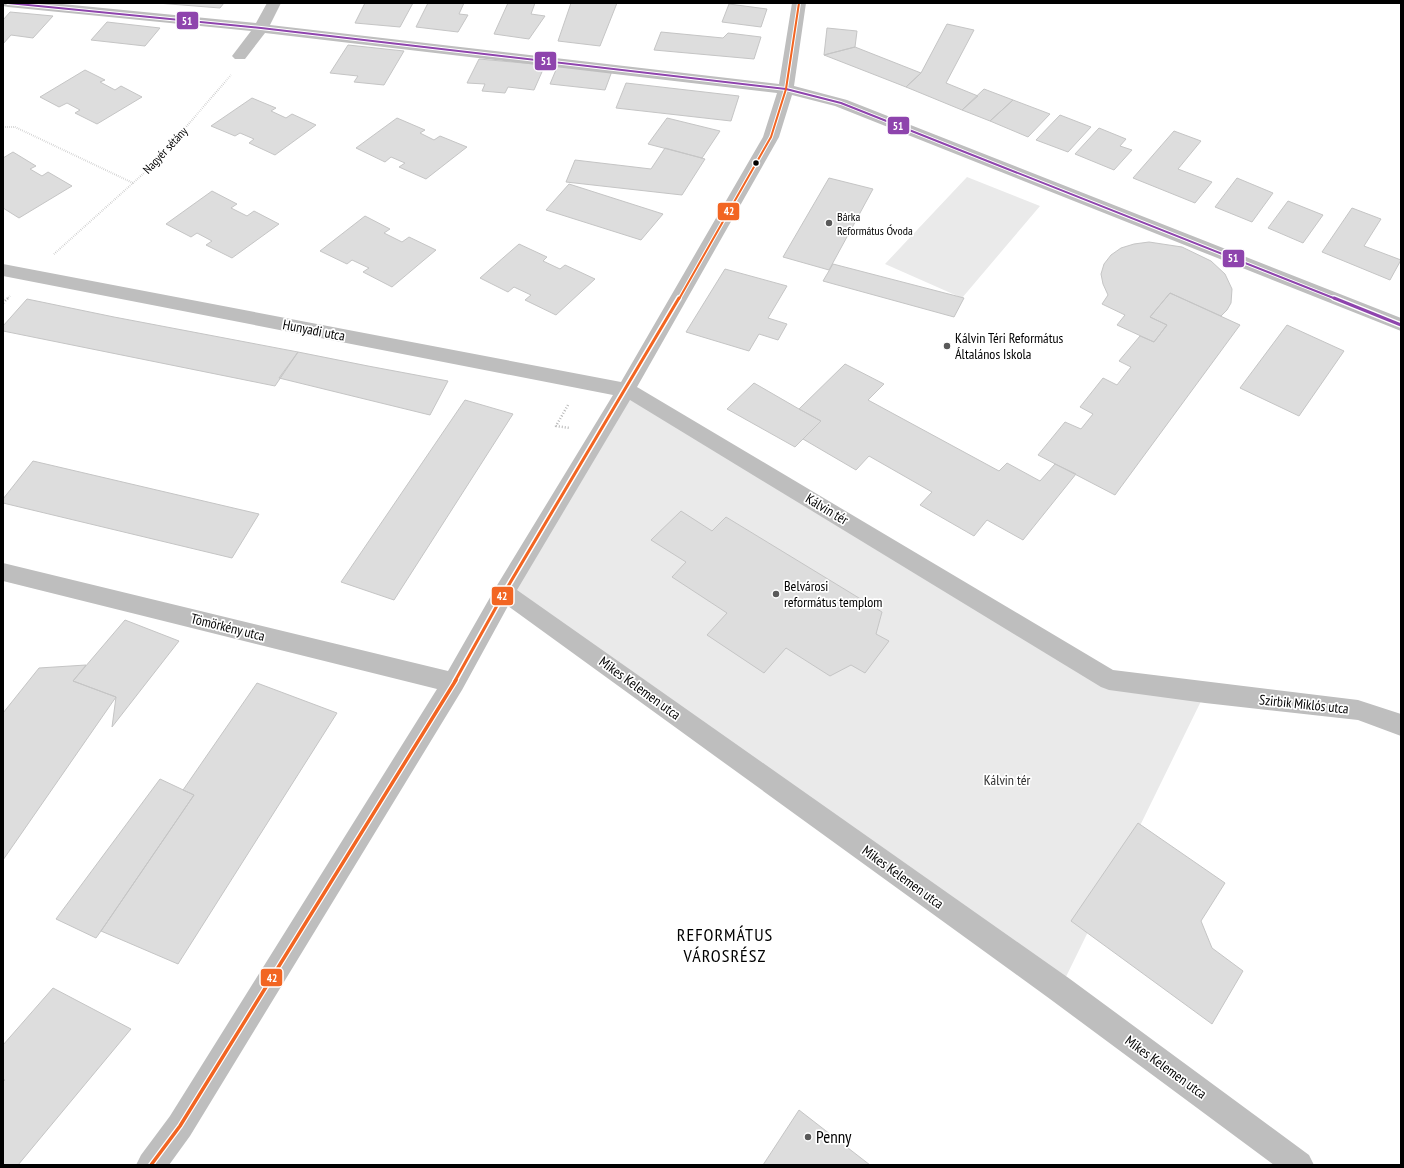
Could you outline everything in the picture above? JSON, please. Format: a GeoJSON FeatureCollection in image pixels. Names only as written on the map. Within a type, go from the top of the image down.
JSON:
{"type":"FeatureCollection","features":[{"type":"Feature","properties":{"kind":"street"},"geometry":{"type":"LineString","coordinates":[[8,3],[261,28],[786,89],[841,103],[1401,325]]}},
{"type":"Feature","properties":{"kind":"street"},"geometry":{"type":"LineString","coordinates":[[240,56],[261,28],[274,3]]}},
{"type":"Feature","properties":{"kind":"street"},"geometry":{"type":"LineString","coordinates":[[151,1165],[180,1126],[454,683],[504,593],[650,350],[771,137],[786,89],[799,3]]}},
{"type":"Feature","properties":{"kind":"street","name":"Hunyadi utca"},"geometry":{"type":"LineString","coordinates":[[3,270],[625,390]]}},
{"type":"Feature","properties":{"kind":"street","name":"Kálvin tér"},"geometry":{"type":"LineString","coordinates":[[625,390],[638,394],[1109,680],[1205,693]]}},
{"type":"Feature","properties":{"kind":"street","name":"Tömörkény utca"},"geometry":{"type":"LineString","coordinates":[[3,572],[454,683]]}},
{"type":"Feature","properties":{"kind":"street","name":"Mikes Kelemen utca"},"geometry":{"type":"LineString","coordinates":[[504,593],[1053,984],[1299,1165]]}},
{"type":"Feature","properties":{"kind":"street","name":"Szirbik Miklós utca"},"geometry":{"type":"LineString","coordinates":[[1205,693],[1358,710],[1401,725]]}},
{"type":"Feature","properties":{"kind":"path","name":"Nagyér sétány"},"geometry":{"type":"LineString","coordinates":[[30,276],[154,165],[229,78],[240,56]]}},
{"type":"Feature","properties":{"kind":"path"},"geometry":{"type":"LineString","coordinates":[[3,127],[15,127],[133,183]]}},
{"type":"Feature","properties":{"kind":"green space"},"geometry":{"type":"Polygon","coordinates":[[[967,177],[1040,206],[962,298],[885,264],[967,177]]]}},
{"type":"Feature","properties":{"kind":"green space","name":"Kálvin tér"},"geometry":{"type":"Polygon","coordinates":[[[625,390],[1109,680],[1205,693],[1060,989],[504,593],[625,390]]]}},
{"type":"Feature","properties":{"kind":"building"},"geometry":{"type":"Polygon","coordinates":[[[157,3],[224,3],[220,8],[157,3]]]}},
{"type":"Feature","properties":{"kind":"building"},"geometry":{"type":"Polygon","coordinates":[[[365,3],[413,3],[400,27],[355,23],[365,3]]]}},
{"type":"Feature","properties":{"kind":"building"},"geometry":{"type":"Polygon","coordinates":[[[428,3],[464,3],[459,14],[468,15],[458,32],[416,27],[428,3]]]}},
{"type":"Feature","properties":{"kind":"building"},"geometry":{"type":"Polygon","coordinates":[[[508,3],[535,3],[531,14],[545,16],[529,39],[494,34],[508,3]]]}},
{"type":"Feature","properties":{"kind":"building"},"geometry":{"type":"Polygon","coordinates":[[[571,3],[617,3],[600,46],[558,41],[571,3]]]}},
{"type":"Feature","properties":{"kind":"building"},"geometry":{"type":"Polygon","coordinates":[[[729,4],[767,9],[761,27],[722,22],[729,4]]]}},
{"type":"Feature","properties":{"kind":"building"},"geometry":{"type":"Polygon","coordinates":[[[10,12],[53,16],[33,38],[11,35],[3,44],[3,20],[10,12]]]}},
{"type":"Feature","properties":{"kind":"building"},"geometry":{"type":"Polygon","coordinates":[[[107,22],[160,28],[145,46],[91,40],[107,22]]]}},
{"type":"Feature","properties":{"kind":"building"},"geometry":{"type":"Polygon","coordinates":[[[947,24],[974,30],[946,83],[978,96],[962,110],[906,87],[921,73],[947,24]]]}},
{"type":"Feature","properties":{"kind":"building"},"geometry":{"type":"Polygon","coordinates":[[[827,28],[857,31],[855,47],[824,55],[827,28]]]}},
{"type":"Feature","properties":{"kind":"building"},"geometry":{"type":"Polygon","coordinates":[[[661,32],[723,38],[728,33],[761,37],[754,59],[654,50],[661,32]]]}},
{"type":"Feature","properties":{"kind":"building"},"geometry":{"type":"Polygon","coordinates":[[[348,45],[404,51],[384,85],[354,82],[358,76],[330,73],[348,45]]]}},
{"type":"Feature","properties":{"kind":"building"},"geometry":{"type":"Polygon","coordinates":[[[855,47],[921,73],[906,87],[824,55],[855,47]]]}},
{"type":"Feature","properties":{"kind":"building"},"geometry":{"type":"Polygon","coordinates":[[[479,59],[545,65],[534,90],[508,87],[505,93],[482,91],[485,84],[467,83],[479,59]]]}},
{"type":"Feature","properties":{"kind":"building"},"geometry":{"type":"Polygon","coordinates":[[[558,65],[612,71],[605,90],[550,84],[558,65]]]}},
{"type":"Feature","properties":{"kind":"building"},"geometry":{"type":"Polygon","coordinates":[[[85,70],[105,80],[100,82],[115,90],[121,86],[142,97],[97,124],[75,113],[80,110],[67,103],[59,107],[40,97],[85,70]]]}},
{"type":"Feature","properties":{"kind":"building"},"geometry":{"type":"Polygon","coordinates":[[[626,83],[739,96],[731,121],[616,108],[626,83]]]}},
{"type":"Feature","properties":{"kind":"building"},"geometry":{"type":"Polygon","coordinates":[[[984,89],[1013,100],[990,121],[962,110],[984,89]]]}},
{"type":"Feature","properties":{"kind":"building"},"geometry":{"type":"Polygon","coordinates":[[[252,98],[276,108],[271,111],[286,118],[292,114],[316,125],[275,155],[249,143],[254,139],[240,133],[235,136],[211,126],[252,98]]]}},
{"type":"Feature","properties":{"kind":"building"},"geometry":{"type":"Polygon","coordinates":[[[1013,100],[1050,114],[1028,137],[990,121],[1013,100]]]}},
{"type":"Feature","properties":{"kind":"building"},"geometry":{"type":"Polygon","coordinates":[[[1060,115],[1091,127],[1068,152],[1036,140],[1060,115]]]}},
{"type":"Feature","properties":{"kind":"building"},"geometry":{"type":"Polygon","coordinates":[[[397,118],[425,130],[420,133],[434,140],[440,136],[467,147],[426,179],[399,167],[405,163],[391,157],[385,162],[356,148],[397,118]]]}},
{"type":"Feature","properties":{"kind":"building"},"geometry":{"type":"Polygon","coordinates":[[[667,118],[720,131],[702,158],[648,144],[667,118]]]}},
{"type":"Feature","properties":{"kind":"building"},"geometry":{"type":"Polygon","coordinates":[[[1099,128],[1126,139],[1120,146],[1132,150],[1114,170],[1075,154],[1099,128]]]}},
{"type":"Feature","properties":{"kind":"building"},"geometry":{"type":"Polygon","coordinates":[[[1174,131],[1201,141],[1178,169],[1212,182],[1195,203],[1133,178],[1174,131]]]}},
{"type":"Feature","properties":{"kind":"building"},"geometry":{"type":"Polygon","coordinates":[[[665,148],[705,159],[682,195],[566,182],[575,160],[651,169],[665,148]]]}},
{"type":"Feature","properties":{"kind":"building"},"geometry":{"type":"Polygon","coordinates":[[[13,152],[36,166],[30,169],[42,176],[48,172],[72,186],[19,218],[3,208],[3,158],[13,152]]]}},
{"type":"Feature","properties":{"kind":"building","name":"Bárka Református Óvoda"},"geometry":{"type":"Polygon","coordinates":[[[829,178],[873,189],[829,270],[783,257],[829,178]]]}},
{"type":"Feature","properties":{"kind":"building"},"geometry":{"type":"Polygon","coordinates":[[[1237,178],[1273,193],[1252,222],[1215,207],[1237,178]]]}},
{"type":"Feature","properties":{"kind":"building"},"geometry":{"type":"Polygon","coordinates":[[[569,184],[663,214],[641,240],[546,210],[569,184]]]}},
{"type":"Feature","properties":{"kind":"building"},"geometry":{"type":"Polygon","coordinates":[[[212,191],[237,204],[231,208],[247,216],[254,211],[279,224],[232,258],[206,245],[212,241],[197,233],[191,237],[166,224],[212,191]]]}},
{"type":"Feature","properties":{"kind":"building"},"geometry":{"type":"Polygon","coordinates":[[[1288,201],[1323,215],[1303,243],[1268,228],[1288,201]]]}},
{"type":"Feature","properties":{"kind":"building"},"geometry":{"type":"Polygon","coordinates":[[[1352,208],[1381,219],[1364,246],[1401,260],[1390,280],[1322,252],[1352,208]]]}},
{"type":"Feature","properties":{"kind":"building"},"geometry":{"type":"Polygon","coordinates":[[[365,216],[390,229],[384,233],[402,242],[409,237],[436,250],[392,287],[363,272],[369,268],[352,260],[347,264],[320,251],[365,216]]]}},
{"type":"Feature","properties":{"kind":"building"},"geometry":{"type":"Polygon","coordinates":[[[1149,242],[1182,247],[1211,261],[1225,274],[1232,289],[1231,303],[1227,310],[1221,316],[1170,293],[1150,317],[1167,325],[1154,342],[1117,325],[1125,315],[1102,304],[1108,295],[1103,284],[1101,274],[1104,264],[1111,255],[1121,248],[1149,242]]]}},
{"type":"Feature","properties":{"kind":"building"},"geometry":{"type":"Polygon","coordinates":[[[519,244],[547,257],[543,261],[560,269],[565,265],[595,279],[556,315],[525,300],[531,295],[514,287],[508,292],[480,278],[519,244]]]}},
{"type":"Feature","properties":{"kind":"building"},"geometry":{"type":"Polygon","coordinates":[[[833,264],[964,298],[954,317],[823,281],[833,264]]]}},
{"type":"Feature","properties":{"kind":"building"},"geometry":{"type":"Polygon","coordinates":[[[725,269],[787,286],[768,318],[787,324],[778,340],[759,334],[749,351],[686,332],[725,269]]]}},
{"type":"Feature","properties":{"kind":"building"},"geometry":{"type":"Polygon","coordinates":[[[1170,293],[1240,325],[1115,495],[1038,455],[1065,422],[1081,429],[1093,414],[1080,407],[1103,378],[1117,385],[1131,367],[1119,361],[1140,336],[1154,342],[1167,325],[1150,317],[1170,293]]]}},
{"type":"Feature","properties":{"kind":"building"},"geometry":{"type":"Polygon","coordinates":[[[27,299],[298,352],[275,386],[3,331],[3,326],[27,299]]]}},
{"type":"Feature","properties":{"kind":"building"},"geometry":{"type":"Polygon","coordinates":[[[1287,325],[1344,351],[1299,416],[1240,388],[1287,325]]]}},
{"type":"Feature","properties":{"kind":"building"},"geometry":{"type":"Polygon","coordinates":[[[298,352],[448,381],[430,415],[279,378],[298,352]]]}},
{"type":"Feature","properties":{"kind":"building"},"geometry":{"type":"Polygon","coordinates":[[[845,364],[884,384],[868,400],[999,471],[1007,463],[1040,481],[1055,464],[1076,474],[1023,540],[987,520],[974,536],[920,505],[932,492],[869,456],[856,470],[803,439],[821,421],[799,409],[845,364]]]}},
{"type":"Feature","properties":{"kind":"building"},"geometry":{"type":"Polygon","coordinates":[[[754,383],[821,421],[795,447],[727,409],[754,383]]]}},
{"type":"Feature","properties":{"kind":"building"},"geometry":{"type":"Polygon","coordinates":[[[465,400],[513,414],[394,600],[341,582],[465,400]]]}},
{"type":"Feature","properties":{"kind":"building"},"geometry":{"type":"Polygon","coordinates":[[[33,461],[259,514],[232,558],[3,503],[3,499],[33,461]]]}},
{"type":"Feature","properties":{"kind":"building","name":"Belvárosi református templom"},"geometry":{"type":"Polygon","coordinates":[[[681,511],[712,531],[726,517],[882,612],[876,634],[889,641],[865,673],[851,665],[830,676],[786,648],[764,673],[707,635],[727,613],[672,577],[686,562],[651,540],[681,511]]]}},
{"type":"Feature","properties":{"kind":"building"},"geometry":{"type":"Polygon","coordinates":[[[125,620],[179,641],[112,727],[116,697],[73,681],[125,620]]]}},
{"type":"Feature","properties":{"kind":"building"},"geometry":{"type":"Polygon","coordinates":[[[86,665],[73,681],[116,697],[3,860],[3,713],[39,668],[86,665]]]}},
{"type":"Feature","properties":{"kind":"building"},"geometry":{"type":"Polygon","coordinates":[[[257,683],[337,713],[178,964],[101,931],[194,795],[183,790],[257,683]]]}},
{"type":"Feature","properties":{"kind":"building"},"geometry":{"type":"Polygon","coordinates":[[[160,779],[194,795],[96,938],[56,919],[160,779]]]}},
{"type":"Feature","properties":{"kind":"building"},"geometry":{"type":"Polygon","coordinates":[[[1138,823],[1225,883],[1201,921],[1212,948],[1243,971],[1212,1024],[1071,921],[1138,823]]]}},
{"type":"Feature","properties":{"kind":"building"},"geometry":{"type":"Polygon","coordinates":[[[53,988],[131,1029],[18,1165],[3,1165],[3,1082],[5,1080],[3,1079],[3,1045],[53,988]]]}},
{"type":"Feature","properties":{"kind":"building","name":"Penny"},"geometry":{"type":"Polygon","coordinates":[[[799,1110],[870,1165],[763,1165],[799,1110]]]}},
{"type":"Feature","properties":{"kind":"transit line","name":"51"},"geometry":{"type":"LineString","coordinates":[[8,3],[261,28],[786,89],[841,103],[1401,325]]}},
{"type":"Feature","properties":{"kind":"transit line","name":"42"},"geometry":{"type":"LineString","coordinates":[[151,1165],[180,1126],[454,683],[504,593],[650,350],[771,137],[786,89],[799,3]]}},
{"type":"Feature","properties":{"kind":"place","name":"Bárka Református Óvoda"},"geometry":{"type":"Point","coordinates":[829,223]}},
{"type":"Feature","properties":{"kind":"place","name":"Kálvin Téri Református Általános Iskola"},"geometry":{"type":"Point","coordinates":[947,346]}},
{"type":"Feature","properties":{"kind":"place","name":"Belvárosi református templom"},"geometry":{"type":"Point","coordinates":[776,594]}},
{"type":"Feature","properties":{"kind":"place","name":"Penny"},"geometry":{"type":"Point","coordinates":[808,1137]}},
{"type":"Feature","properties":{"kind":"district","name":"REFORMÁTUS VÁROSRÉSZ"},"geometry":{"type":"Point","coordinates":[725,944]}}]}
